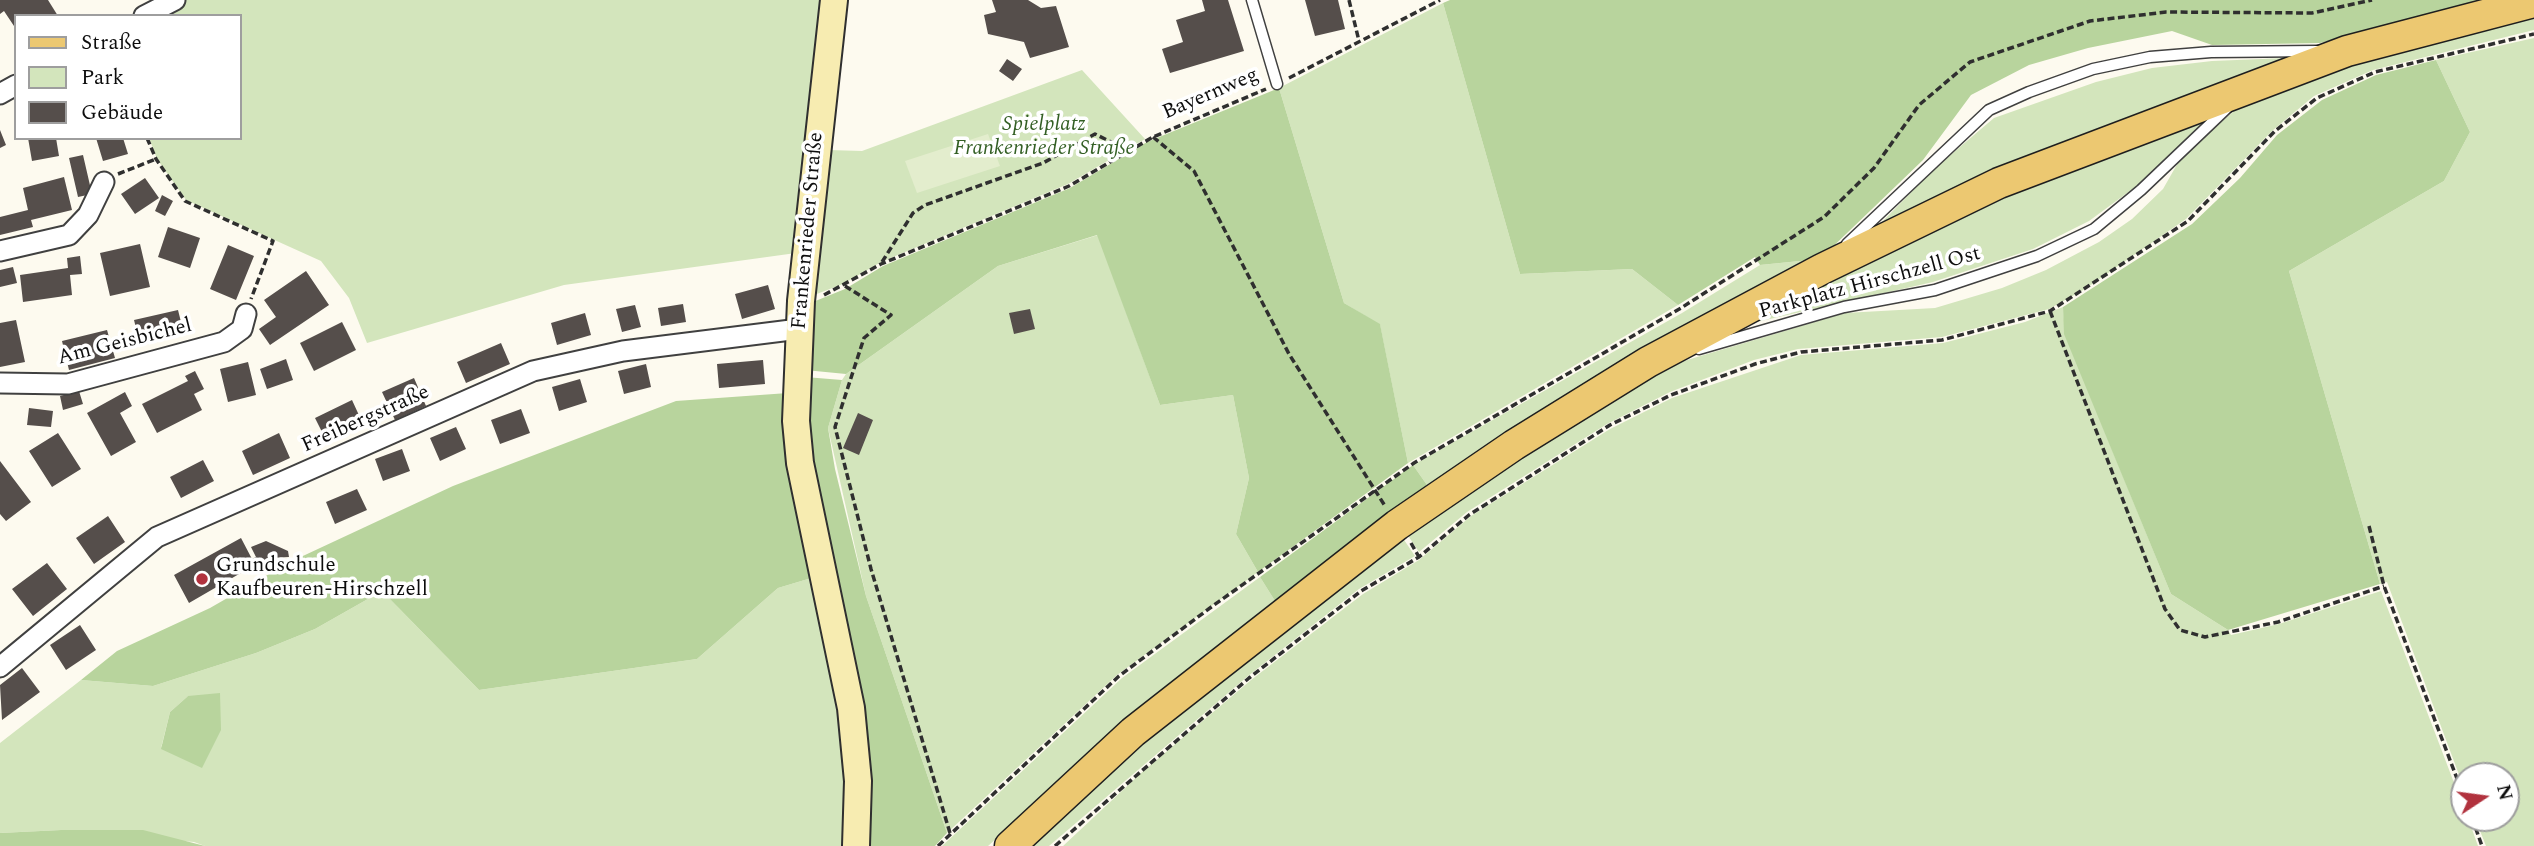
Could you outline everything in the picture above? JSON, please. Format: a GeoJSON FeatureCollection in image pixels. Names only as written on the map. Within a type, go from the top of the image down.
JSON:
{"type":"FeatureCollection","features":[{"type":"Feature","properties":{"kind":"main road"},"geometry":{"type":"LineString","coordinates":[[1010,846],[1133,732],[1397,525],[1514,444],[1648,362],[1822,269],[1998,183],[2347,51],[2534,2]]}},
{"type":"Feature","properties":{"kind":"street"},"geometry":{"type":"LineString","coordinates":[[148,14],[175,0]]}},
{"type":"Feature","properties":{"kind":"street","name":"Frankenrieder Straße"},"geometry":{"type":"LineString","coordinates":[[834,0],[801,301],[796,421],[800,463],[851,708],[858,781],[856,846]]}},
{"type":"Feature","properties":{"kind":"street"},"geometry":{"type":"LineString","coordinates":[[0,251],[69,235],[88,215],[104,182]]}},
{"type":"Feature","properties":{"kind":"street","name":"Am Geisbichel"},"geometry":{"type":"LineString","coordinates":[[0,383],[68,384],[224,342],[242,329],[246,314]]}},
{"type":"Feature","properties":{"kind":"street","name":"Freibergstraße"},"geometry":{"type":"LineString","coordinates":[[0,667],[157,537],[533,371],[623,351],[799,329]]}},
{"type":"Feature","properties":{"kind":"lane"},"geometry":{"type":"LineString","coordinates":[[1252,0],[1277,84]]}},
{"type":"Feature","properties":{"kind":"lane"},"geometry":{"type":"LineString","coordinates":[[1822,269],[1989,110],[2029,92],[2093,69],[2150,57],[2211,52],[2347,51]]}},
{"type":"Feature","properties":{"kind":"lane","name":"Parkplatz Hirschzell Ost"},"geometry":{"type":"LineString","coordinates":[[1648,362],[1844,307],[1935,290],[2036,256],[2094,229],[2141,190],[2251,86]]}},
{"type":"Feature","properties":{"kind":"path"},"geometry":{"type":"LineString","coordinates":[[1349,0],[1359,41]]}},
{"type":"Feature","properties":{"kind":"path","name":"Bayernweg"},"geometry":{"type":"LineString","coordinates":[[801,301],[845,286],[881,264],[1069,186],[1153,137],[1277,84],[1440,0]]}},
{"type":"Feature","properties":{"kind":"path"},"geometry":{"type":"LineString","coordinates":[[1055,846],[1249,678],[1361,591],[1419,556],[1468,515],[1610,425],[1671,395],[1755,364],[1801,352],[1942,340],[2050,311],[2188,221],[2275,131],[2318,98],[2375,72],[2534,34]]}},
{"type":"Feature","properties":{"kind":"path"},"geometry":{"type":"LineString","coordinates":[[881,264],[913,213],[925,205],[1043,163],[1095,134],[1129,151]]}},
{"type":"Feature","properties":{"kind":"path"},"geometry":{"type":"LineString","coordinates":[[1153,137],[1194,172],[1289,354],[1386,507]]}},
{"type":"Feature","properties":{"kind":"path"},"geometry":{"type":"LineString","coordinates":[[148,140],[156,159],[185,201],[273,242],[246,314]]}},
{"type":"Feature","properties":{"kind":"path"},"geometry":{"type":"LineString","coordinates":[[104,182],[122,171],[156,159]]}},
{"type":"Feature","properties":{"kind":"path"},"geometry":{"type":"LineString","coordinates":[[845,286],[891,315],[864,338],[835,427],[871,569],[950,833]]}},
{"type":"Feature","properties":{"kind":"path"},"geometry":{"type":"LineString","coordinates":[[2050,311],[2165,609],[2180,629],[2205,637],[2278,622],[2384,586]]}},
{"type":"Feature","properties":{"kind":"path"},"geometry":{"type":"LineString","coordinates":[[2369,526],[2384,586],[2451,762]]}},
{"type":"Feature","properties":{"kind":"path"},"geometry":{"type":"LineString","coordinates":[[1410,542],[1419,556]]}},
{"type":"Feature","properties":{"kind":"path"},"geometry":{"type":"LineString","coordinates":[[938,846],[965,818]]}},
{"type":"Feature","properties":{"kind":"green space"},"geometry":{"type":"Polygon","coordinates":[[[183,0],[822,0],[796,253],[564,285],[367,343],[349,298],[321,261],[186,200],[157,159],[150,140],[242,140],[242,14],[157,14],[183,0]]]}},
{"type":"Feature","properties":{"kind":"green space"},"geometry":{"type":"Polygon","coordinates":[[[1450,0],[2494,0],[2320,43],[2212,45],[2172,31],[2088,48],[2029,65],[1971,95],[1923,160],[1820,259],[1760,265],[1755,257],[1678,305],[1632,269],[1520,274],[1443,3],[1450,0]]]}},
{"type":"Feature","properties":{"kind":"green space"},"geometry":{"type":"Polygon","coordinates":[[[1443,3],[1520,274],[1632,269],[1678,305],[1408,463],[1380,325],[1344,303],[1279,88],[1443,3]]]}},
{"type":"Feature","properties":{"kind":"green space"},"geometry":{"type":"Polygon","coordinates":[[[2534,12],[2534,30],[2373,70],[2314,96],[2272,131],[2186,219],[2085,289],[2049,309],[1942,337],[1798,349],[1754,360],[1670,392],[1607,424],[1467,512],[1419,552],[1405,531],[1653,373],[1677,363],[1845,313],[1935,308],[2002,288],[2046,270],[2099,242],[2132,219],[2163,189],[2183,154],[2252,96],[2295,79],[2534,12]]]}},
{"type":"Feature","properties":{"kind":"green space"},"geometry":{"type":"Polygon","coordinates":[[[2534,38],[2534,846],[2486,846],[2480,832],[2520,832],[2520,762],[2454,762],[2387,582],[2380,584],[2289,271],[2444,181],[2470,132],[2436,60],[2534,38]]]}},
{"type":"Feature","properties":{"kind":"green space"},"geometry":{"type":"Polygon","coordinates":[[[2286,58],[1885,226],[1881,223],[1934,169],[1994,118],[2096,82],[2152,68],[2212,61],[2286,58]]]}},
{"type":"Feature","properties":{"kind":"green space"},"geometry":{"type":"Polygon","coordinates":[[[2436,60],[2470,132],[2444,181],[2289,271],[2380,584],[2228,630],[2171,594],[2064,334],[2063,307],[2192,224],[2240,178],[2277,135],[2322,100],[2376,75],[2436,60]]]}},
{"type":"Feature","properties":{"kind":"green space","name":"Spielplatz Frankenrieder Straße"},"geometry":{"type":"Polygon","coordinates":[[[1082,70],[1145,139],[1068,184],[881,262],[843,284],[814,295],[828,150],[862,151],[1082,70]]]}},
{"type":"Feature","properties":{"kind":"green space"},"geometry":{"type":"Polygon","coordinates":[[[1279,88],[1344,303],[1380,324],[1408,463],[1258,572],[1236,534],[1249,478],[1233,395],[1160,405],[1097,235],[998,266],[846,374],[805,370],[813,302],[845,289],[883,266],[1070,188],[1147,142],[1279,88]]]}},
{"type":"Feature","properties":{"kind":"green space"},"geometry":{"type":"Polygon","coordinates":[[[2224,103],[2138,185],[2089,221],[2033,249],[1933,282],[1730,328],[1903,238],[2224,103]]]}},
{"type":"Feature","properties":{"kind":"green space"},"geometry":{"type":"Polygon","coordinates":[[[988,134],[1000,166],[917,193],[905,161],[988,134]]]}},
{"type":"Feature","properties":{"kind":"green space"},"geometry":{"type":"Polygon","coordinates":[[[1098,235],[1160,405],[1233,395],[1249,478],[1236,534],[1258,572],[1117,675],[947,833],[866,596],[828,428],[846,374],[998,266],[1098,235]]]}},
{"type":"Feature","properties":{"kind":"green space"},"geometry":{"type":"Polygon","coordinates":[[[1820,259],[1617,367],[1427,485],[1413,465],[1682,313],[1760,265],[1820,259]]]}},
{"type":"Feature","properties":{"kind":"green space"},"geometry":{"type":"Polygon","coordinates":[[[2063,307],[2065,334],[2171,594],[2228,630],[2231,635],[2279,624],[2381,591],[2450,772],[2450,832],[2473,832],[2478,846],[1063,846],[1140,774],[1251,680],[1363,594],[1419,560],[1471,516],[1610,429],[1672,398],[1801,355],[1943,343],[2025,322],[2063,307]]]}},
{"type":"Feature","properties":{"kind":"green space"},"geometry":{"type":"Polygon","coordinates":[[[805,377],[842,380],[828,428],[835,469],[866,596],[947,833],[935,846],[864,846],[806,462],[805,377]]]}},
{"type":"Feature","properties":{"kind":"green space"},"geometry":{"type":"Polygon","coordinates":[[[788,393],[818,576],[778,588],[697,659],[479,690],[382,591],[315,629],[256,653],[153,686],[81,680],[117,651],[210,608],[290,562],[453,486],[676,401],[788,393]]]}},
{"type":"Feature","properties":{"kind":"green space"},"geometry":{"type":"Polygon","coordinates":[[[1413,465],[1427,485],[1275,601],[1260,577],[1413,465]]]}},
{"type":"Feature","properties":{"kind":"green space"},"geometry":{"type":"Polygon","coordinates":[[[1400,534],[1415,556],[1359,589],[1248,676],[1049,846],[1025,846],[1139,742],[1400,534]]]}},
{"type":"Feature","properties":{"kind":"green space"},"geometry":{"type":"Polygon","coordinates":[[[818,576],[845,709],[850,846],[205,846],[194,842],[61,830],[0,833],[0,743],[81,680],[153,686],[256,653],[315,629],[382,591],[479,690],[697,659],[778,588],[818,576]],[[188,696],[170,712],[161,748],[188,696]]]}},
{"type":"Feature","properties":{"kind":"green space"},"geometry":{"type":"Polygon","coordinates":[[[1260,577],[1275,601],[1126,723],[988,846],[942,846],[1122,678],[1260,577]]]}},
{"type":"Feature","properties":{"kind":"green space"},"geometry":{"type":"Polygon","coordinates":[[[220,693],[221,730],[202,768],[161,749],[170,712],[188,696],[220,693]]]}},
{"type":"Feature","properties":{"kind":"green space"},"geometry":{"type":"Polygon","coordinates":[[[143,830],[205,846],[0,846],[0,833],[143,830]]]}},
{"type":"Feature","properties":{"kind":"building"},"geometry":{"type":"Polygon","coordinates":[[[0,0],[48,0],[57,14],[14,14],[14,26],[4,11],[0,14],[0,0]]]}},
{"type":"Feature","properties":{"kind":"building"},"geometry":{"type":"Polygon","coordinates":[[[992,0],[1028,0],[1041,8],[1056,6],[1069,47],[1030,58],[1024,42],[988,34],[984,15],[996,12],[992,0]]]}},
{"type":"Feature","properties":{"kind":"building"},"geometry":{"type":"Polygon","coordinates":[[[1202,0],[1228,0],[1244,51],[1170,73],[1162,49],[1183,42],[1176,20],[1205,11],[1202,0]]]}},
{"type":"Feature","properties":{"kind":"building"},"geometry":{"type":"Polygon","coordinates":[[[1305,0],[1338,0],[1345,29],[1315,36],[1305,0]]]}},
{"type":"Feature","properties":{"kind":"building"},"geometry":{"type":"Polygon","coordinates":[[[1007,59],[1022,69],[1013,81],[999,71],[1007,59]]]}},
{"type":"Feature","properties":{"kind":"building"},"geometry":{"type":"Polygon","coordinates":[[[0,130],[6,145],[0,148],[0,130]]]}},
{"type":"Feature","properties":{"kind":"building"},"geometry":{"type":"Polygon","coordinates":[[[28,140],[56,140],[59,156],[32,161],[28,140]]]}},
{"type":"Feature","properties":{"kind":"building"},"geometry":{"type":"Polygon","coordinates":[[[97,140],[124,140],[128,154],[103,161],[97,140]]]}},
{"type":"Feature","properties":{"kind":"building"},"geometry":{"type":"Polygon","coordinates":[[[83,155],[92,194],[78,197],[69,158],[83,155]]]}},
{"type":"Feature","properties":{"kind":"building"},"geometry":{"type":"Polygon","coordinates":[[[64,177],[72,210],[31,220],[33,227],[0,235],[0,217],[28,210],[23,188],[64,177]]]}},
{"type":"Feature","properties":{"kind":"building"},"geometry":{"type":"Polygon","coordinates":[[[145,178],[159,198],[135,214],[121,194],[145,178]]]}},
{"type":"Feature","properties":{"kind":"building"},"geometry":{"type":"Polygon","coordinates":[[[162,195],[173,201],[165,216],[155,211],[162,195]]]}},
{"type":"Feature","properties":{"kind":"building"},"geometry":{"type":"Polygon","coordinates":[[[168,227],[200,238],[190,268],[158,257],[168,227]]]}},
{"type":"Feature","properties":{"kind":"building"},"geometry":{"type":"Polygon","coordinates":[[[140,244],[150,287],[110,296],[100,253],[140,244]]]}},
{"type":"Feature","properties":{"kind":"building"},"geometry":{"type":"Polygon","coordinates":[[[228,245],[254,256],[236,300],[210,289],[228,245]]]}},
{"type":"Feature","properties":{"kind":"building"},"geometry":{"type":"Polygon","coordinates":[[[80,256],[82,274],[70,275],[72,295],[23,302],[20,275],[68,268],[67,258],[80,256]]]}},
{"type":"Feature","properties":{"kind":"building"},"geometry":{"type":"Polygon","coordinates":[[[13,267],[17,283],[0,287],[0,270],[13,267]]]}},
{"type":"Feature","properties":{"kind":"building"},"geometry":{"type":"Polygon","coordinates":[[[306,271],[329,305],[270,345],[259,329],[276,317],[264,300],[306,271]]]}},
{"type":"Feature","properties":{"kind":"building"},"geometry":{"type":"Polygon","coordinates":[[[768,285],[775,309],[742,319],[735,294],[768,285]]]}},
{"type":"Feature","properties":{"kind":"building"},"geometry":{"type":"Polygon","coordinates":[[[683,304],[686,322],[661,326],[658,308],[683,304]]]}},
{"type":"Feature","properties":{"kind":"building"},"geometry":{"type":"Polygon","coordinates":[[[635,305],[641,327],[622,332],[616,309],[635,305]]]}},
{"type":"Feature","properties":{"kind":"building"},"geometry":{"type":"Polygon","coordinates":[[[1030,309],[1035,329],[1014,334],[1009,313],[1030,309]]]}},
{"type":"Feature","properties":{"kind":"building"},"geometry":{"type":"Polygon","coordinates":[[[178,310],[184,334],[140,344],[134,320],[178,310]]]}},
{"type":"Feature","properties":{"kind":"building"},"geometry":{"type":"Polygon","coordinates":[[[585,313],[591,335],[557,345],[551,323],[585,313]]]}},
{"type":"Feature","properties":{"kind":"building"},"geometry":{"type":"Polygon","coordinates":[[[16,320],[25,362],[0,367],[0,323],[16,320]]]}},
{"type":"Feature","properties":{"kind":"building"},"geometry":{"type":"Polygon","coordinates":[[[342,322],[356,350],[314,371],[300,343],[342,322]]]}},
{"type":"Feature","properties":{"kind":"building"},"geometry":{"type":"Polygon","coordinates":[[[107,330],[115,358],[69,370],[62,341],[107,330]]]}},
{"type":"Feature","properties":{"kind":"building"},"geometry":{"type":"Polygon","coordinates":[[[501,343],[510,364],[466,383],[457,362],[501,343]]]}},
{"type":"Feature","properties":{"kind":"building"},"geometry":{"type":"Polygon","coordinates":[[[286,359],[293,380],[267,389],[260,369],[286,359]]]}},
{"type":"Feature","properties":{"kind":"building"},"geometry":{"type":"Polygon","coordinates":[[[763,360],[765,384],[719,388],[717,364],[763,360]]]}},
{"type":"Feature","properties":{"kind":"building"},"geometry":{"type":"Polygon","coordinates":[[[248,362],[256,395],[228,402],[220,369],[248,362]]]}},
{"type":"Feature","properties":{"kind":"building"},"geometry":{"type":"Polygon","coordinates":[[[646,364],[651,387],[624,394],[618,371],[646,364]]]}},
{"type":"Feature","properties":{"kind":"building"},"geometry":{"type":"Polygon","coordinates":[[[195,371],[204,389],[194,394],[202,410],[157,433],[142,404],[188,381],[185,376],[195,371]]]}},
{"type":"Feature","properties":{"kind":"building"},"geometry":{"type":"Polygon","coordinates":[[[414,378],[426,406],[395,420],[382,392],[414,378]]]}},
{"type":"Feature","properties":{"kind":"building"},"geometry":{"type":"Polygon","coordinates":[[[580,379],[587,402],[559,411],[552,387],[580,379]]]}},
{"type":"Feature","properties":{"kind":"building"},"geometry":{"type":"Polygon","coordinates":[[[79,391],[83,404],[63,410],[60,396],[79,391]]]}},
{"type":"Feature","properties":{"kind":"building"},"geometry":{"type":"Polygon","coordinates":[[[125,392],[132,406],[120,413],[136,442],[111,456],[87,413],[125,392]]]}},
{"type":"Feature","properties":{"kind":"building"},"geometry":{"type":"Polygon","coordinates":[[[352,400],[363,424],[327,442],[315,418],[352,400]]]}},
{"type":"Feature","properties":{"kind":"building"},"geometry":{"type":"Polygon","coordinates":[[[29,408],[53,411],[51,427],[27,425],[29,408]]]}},
{"type":"Feature","properties":{"kind":"building"},"geometry":{"type":"Polygon","coordinates":[[[521,409],[530,433],[500,444],[491,420],[521,409]]]}},
{"type":"Feature","properties":{"kind":"building"},"geometry":{"type":"Polygon","coordinates":[[[858,413],[873,420],[859,455],[843,448],[858,413]]]}},
{"type":"Feature","properties":{"kind":"building"},"geometry":{"type":"Polygon","coordinates":[[[456,427],[466,449],[440,461],[430,438],[456,427]]]}},
{"type":"Feature","properties":{"kind":"building"},"geometry":{"type":"Polygon","coordinates":[[[58,433],[81,469],[52,487],[29,451],[58,433]]]}},
{"type":"Feature","properties":{"kind":"building"},"geometry":{"type":"Polygon","coordinates":[[[279,433],[290,458],[253,475],[242,451],[279,433]]]}},
{"type":"Feature","properties":{"kind":"building"},"geometry":{"type":"Polygon","coordinates":[[[402,449],[410,471],[383,481],[375,459],[402,449]]]}},
{"type":"Feature","properties":{"kind":"building"},"geometry":{"type":"Polygon","coordinates":[[[203,460],[214,481],[181,498],[170,477],[203,460]]]}},
{"type":"Feature","properties":{"kind":"building"},"geometry":{"type":"Polygon","coordinates":[[[0,461],[31,502],[6,521],[0,514],[0,461]]]}},
{"type":"Feature","properties":{"kind":"building"},"geometry":{"type":"Polygon","coordinates":[[[357,489],[367,510],[335,524],[326,502],[357,489]]]}},
{"type":"Feature","properties":{"kind":"building"},"geometry":{"type":"Polygon","coordinates":[[[108,516],[125,542],[94,564],[76,538],[108,516]]]}},
{"type":"Feature","properties":{"kind":"building"},"geometry":{"type":"Polygon","coordinates":[[[241,538],[252,559],[256,557],[251,547],[266,541],[288,551],[289,557],[270,558],[262,570],[258,563],[189,603],[174,575],[241,538]]]}},
{"type":"Feature","properties":{"kind":"building"},"geometry":{"type":"Polygon","coordinates":[[[47,563],[67,589],[33,616],[12,589],[47,563]]]}},
{"type":"Feature","properties":{"kind":"building"},"geometry":{"type":"Polygon","coordinates":[[[80,625],[96,650],[66,670],[50,645],[80,625]]]}},
{"type":"Feature","properties":{"kind":"building"},"geometry":{"type":"Polygon","coordinates":[[[22,668],[40,692],[2,720],[0,685],[22,668]]]}},
{"type":"Feature","properties":{"kind":"place","name":"Grundschule Kaufbeuren-Hirschzell"},"geometry":{"type":"Point","coordinates":[202,579]}}]}
